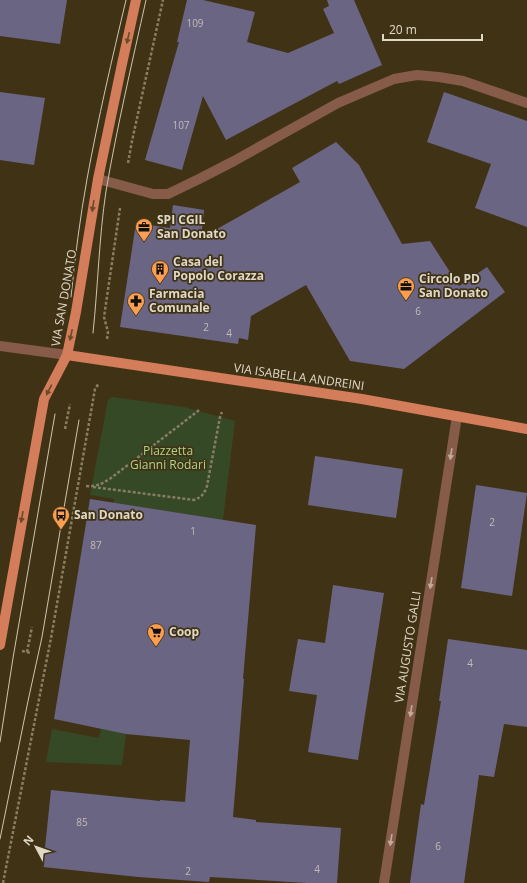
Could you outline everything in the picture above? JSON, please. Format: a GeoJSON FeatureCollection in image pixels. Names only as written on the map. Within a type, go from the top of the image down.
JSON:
{"type":"FeatureCollection","features":[{"type":"Feature","properties":{"kind":"main road","name":"VIA SAN DONATO"},"geometry":{"type":"LineString","coordinates":[[0,645],[44,399],[67,355],[76,312],[98,180],[136,0]]}},
{"type":"Feature","properties":{"kind":"main road","name":"VIA ISABELLA ANDREINI"},"geometry":{"type":"LineString","coordinates":[[67,355],[362,399],[527,429]]}},
{"type":"Feature","properties":{"kind":"street"},"geometry":{"type":"LineString","coordinates":[[98,180],[154,194],[168,194],[227,165],[338,103],[394,79],[417,75],[463,81],[527,103]]}},
{"type":"Feature","properties":{"kind":"street"},"geometry":{"type":"LineString","coordinates":[[0,346],[67,355]]}},
{"type":"Feature","properties":{"kind":"street","name":"VIA AUGUSTO GALLI"},"geometry":{"type":"LineString","coordinates":[[384,883],[457,416]]}},
{"type":"Feature","properties":{"kind":"path"},"geometry":{"type":"LineString","coordinates":[[107,337],[108,332],[104,317],[124,186],[132,141],[163,0]]}},
{"type":"Feature","properties":{"kind":"path"},"geometry":{"type":"LineString","coordinates":[[3,883],[51,638],[95,389],[99,380]]}},
{"type":"Feature","properties":{"kind":"path"},"geometry":{"type":"LineString","coordinates":[[65,429],[70,404]]}},
{"type":"Feature","properties":{"kind":"path"},"geometry":{"type":"LineString","coordinates":[[93,487],[111,478],[198,411],[199,408]]}},
{"type":"Feature","properties":{"kind":"path"},"geometry":{"type":"LineString","coordinates":[[86,486],[194,500],[201,498],[205,493],[207,486],[222,412]]}},
{"type":"Feature","properties":{"kind":"path"},"geometry":{"type":"LineString","coordinates":[[27,652],[32,627]]}},
{"type":"Feature","properties":{"kind":"path"},"geometry":{"type":"LineString","coordinates":[[21,651],[31,652]]}},
{"type":"Feature","properties":{"kind":"green space","name":"Piazzetta Gianni Rodari"},"geometry":{"type":"Polygon","coordinates":[[[112,397],[184,407],[235,421],[223,520],[114,503],[114,499],[90,495],[108,400],[112,397]]]}},
{"type":"Feature","properties":{"kind":"green space"},"geometry":{"type":"Polygon","coordinates":[[[101,728],[126,734],[122,765],[46,762],[52,729],[99,738],[101,728]]]}},
{"type":"Feature","properties":{"kind":"building"},"geometry":{"type":"Polygon","coordinates":[[[0,0],[67,0],[60,44],[0,36],[0,0]]]}},
{"type":"Feature","properties":{"kind":"building"},"geometry":{"type":"Polygon","coordinates":[[[187,0],[203,0],[255,12],[247,42],[288,53],[334,33],[323,9],[329,6],[327,0],[354,0],[382,65],[339,84],[337,81],[226,140],[203,96],[182,170],[145,160],[179,42],[177,42],[187,0]]]}},
{"type":"Feature","properties":{"kind":"building"},"geometry":{"type":"Polygon","coordinates":[[[0,92],[45,98],[34,165],[0,160],[0,92]]]}},
{"type":"Feature","properties":{"kind":"building"},"geometry":{"type":"Polygon","coordinates":[[[444,92],[527,121],[527,227],[475,208],[491,164],[427,142],[444,92]]]}},
{"type":"Feature","properties":{"kind":"building"},"geometry":{"type":"Polygon","coordinates":[[[336,142],[359,165],[402,244],[430,241],[459,286],[487,267],[505,292],[404,369],[350,361],[306,285],[251,316],[248,340],[239,338],[238,344],[120,327],[136,223],[170,228],[173,205],[204,210],[201,238],[300,182],[292,168],[336,142]]]}},
{"type":"Feature","properties":{"kind":"building"},"geometry":{"type":"Polygon","coordinates":[[[315,456],[403,469],[396,518],[308,505],[315,456]]]}},
{"type":"Feature","properties":{"kind":"building"},"geometry":{"type":"Polygon","coordinates":[[[476,485],[527,493],[512,596],[461,588],[476,485]]]}},
{"type":"Feature","properties":{"kind":"building","name":"Coop"},"geometry":{"type":"Polygon","coordinates":[[[90,499],[256,525],[233,817],[256,820],[256,822],[341,828],[337,883],[307,883],[210,877],[209,882],[138,877],[43,867],[51,790],[160,801],[185,802],[190,740],[126,734],[54,719],[90,499]]]}},
{"type":"Feature","properties":{"kind":"building"},"geometry":{"type":"Polygon","coordinates":[[[333,585],[384,593],[358,760],[308,752],[317,695],[289,691],[298,639],[325,643],[333,585]]]}},
{"type":"Feature","properties":{"kind":"building"},"geometry":{"type":"Polygon","coordinates":[[[448,639],[527,650],[527,727],[504,724],[494,777],[479,775],[464,883],[410,883],[421,804],[424,805],[441,701],[439,701],[448,639]]]}},
{"type":"Feature","properties":{"kind":"tram line"},"geometry":{"type":"LineString","coordinates":[[71,297],[87,179],[100,112],[126,0]]}},
{"type":"Feature","properties":{"kind":"tram line"},"geometry":{"type":"LineString","coordinates":[[93,333],[106,191],[146,0]]}},
{"type":"Feature","properties":{"kind":"tram line"},"geometry":{"type":"LineString","coordinates":[[0,742],[55,414]]}},
{"type":"Feature","properties":{"kind":"tram line"},"geometry":{"type":"LineString","coordinates":[[0,839],[42,637],[79,420]]}},
{"type":"Feature","properties":{"kind":"place","name":"SPI CGIL San Donato"},"geometry":{"type":"Point","coordinates":[144,242]}},
{"type":"Feature","properties":{"kind":"place","name":"Casa del Popolo Corazza"},"geometry":{"type":"Point","coordinates":[160,284]}},
{"type":"Feature","properties":{"kind":"place","name":"Circolo PD San Donato"},"geometry":{"type":"Point","coordinates":[406,301]}},
{"type":"Feature","properties":{"kind":"place","name":"Farmacia Comunale"},"geometry":{"type":"Point","coordinates":[136,316]}},
{"type":"Feature","properties":{"kind":"place","name":"San Donato"},"geometry":{"type":"Point","coordinates":[61,530]}},
{"type":"Feature","properties":{"kind":"place","name":"Coop"},"geometry":{"type":"Point","coordinates":[156,647]}}]}
